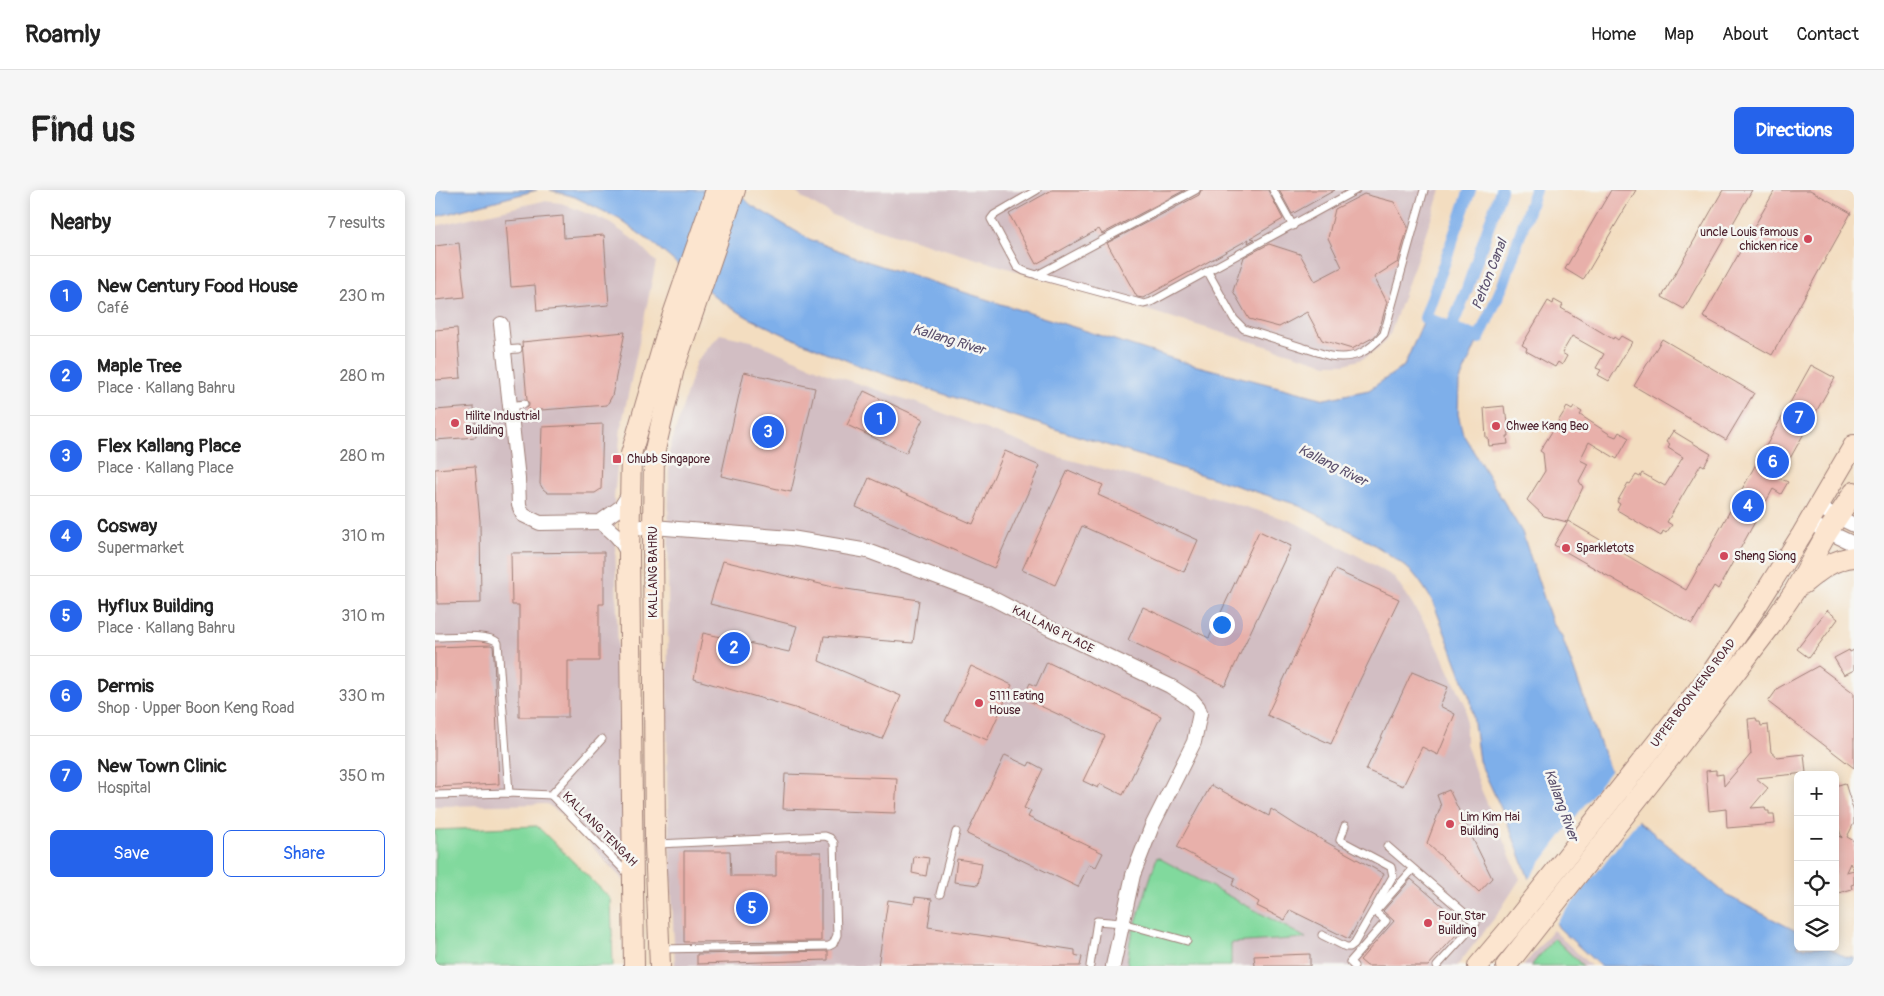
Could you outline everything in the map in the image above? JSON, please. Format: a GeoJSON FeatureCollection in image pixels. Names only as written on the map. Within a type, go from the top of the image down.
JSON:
{"type":"FeatureCollection","features":[{"type":"Feature","properties":{"kind":"main road","name":"KALLANG BAHRU"},"geometry":{"type":"LineString","coordinates":[[659,957],[655,844],[654,454],[687,304],[716,190]]}},
{"type":"Feature","properties":{"kind":"main road","name":"KALLANG BAHRU"},"geometry":{"type":"LineString","coordinates":[[634,966],[629,556],[631,454],[687,304],[735,190]]}},
{"type":"Feature","properties":{"kind":"main road","name":"UPPER BOON KENG ROAD"},"geometry":{"type":"LineString","coordinates":[[1477,966],[1511,927],[1710,675],[1814,515],[1854,445]]}},
{"type":"Feature","properties":{"kind":"main road","name":"UPPER BOON KENG ROAD"},"geometry":{"type":"LineString","coordinates":[[1505,966],[1526,942],[1770,627],[1839,525],[1854,492]]}},
{"type":"Feature","properties":{"kind":"main road"},"geometry":{"type":"LineString","coordinates":[[1794,592],[1832,562],[1854,556]]}},
{"type":"Feature","properties":{"kind":"street"},"geometry":{"type":"LineString","coordinates":[[501,324],[511,349],[509,406],[518,479],[519,505],[523,515],[540,523],[600,522],[621,507],[630,491]]}},
{"type":"Feature","properties":{"kind":"street"},"geometry":{"type":"LineString","coordinates":[[1814,515],[1839,525],[1854,544]]}},
{"type":"Feature","properties":{"kind":"street","name":"KALLANG BAHRU"},"geometry":{"type":"LineString","coordinates":[[600,522],[623,542],[629,556]]}},
{"type":"Feature","properties":{"kind":"street","name":"KALLANG PLACE"},"geometry":{"type":"LineString","coordinates":[[630,527],[653,527],[797,538],[868,551],[986,595],[1049,628],[1170,686],[1192,700],[1198,706],[1200,714],[1195,742],[1152,826],[1133,875],[1113,966]]}},
{"type":"Feature","properties":{"kind":"lane"},"geometry":{"type":"LineString","coordinates":[[1037,190],[994,215],[991,219],[1017,267],[1037,275],[1144,304],[1208,272],[1356,190]]}},
{"type":"Feature","properties":{"kind":"lane"},"geometry":{"type":"LineString","coordinates":[[1037,275],[1196,190]]}},
{"type":"Feature","properties":{"kind":"lane"},"geometry":{"type":"LineString","coordinates":[[1273,190],[1293,226]]}},
{"type":"Feature","properties":{"kind":"lane"},"geometry":{"type":"LineString","coordinates":[[1208,272],[1234,319],[1244,329],[1330,356],[1344,358],[1360,354],[1374,346],[1384,334],[1424,190]]}},
{"type":"Feature","properties":{"kind":"lane"},"geometry":{"type":"LineString","coordinates":[[509,406],[524,404]]}},
{"type":"Feature","properties":{"kind":"lane"},"geometry":{"type":"LineString","coordinates":[[435,637],[487,637],[496,640],[498,643],[509,793]]}},
{"type":"Feature","properties":{"kind":"lane"},"geometry":{"type":"LineString","coordinates":[[435,795],[509,793],[551,795],[602,739]]}},
{"type":"Feature","properties":{"kind":"lane","name":"KALLANG TENGAH"},"geometry":{"type":"LineString","coordinates":[[551,795],[633,878]]}},
{"type":"Feature","properties":{"kind":"lane"},"geometry":{"type":"LineString","coordinates":[[1322,935],[1350,947],[1354,944],[1393,876],[1391,867],[1340,840],[1345,826]]}},
{"type":"Feature","properties":{"kind":"lane"},"geometry":{"type":"LineString","coordinates":[[940,894],[956,832]]}},
{"type":"Feature","properties":{"kind":"lane"},"geometry":{"type":"LineString","coordinates":[[655,844],[825,836],[834,843],[837,935],[833,944],[659,957]]}},
{"type":"Feature","properties":{"kind":"lane"},"geometry":{"type":"LineString","coordinates":[[1387,846],[1476,923],[1437,966]]}},
{"type":"Feature","properties":{"kind":"lane"},"geometry":{"type":"LineString","coordinates":[[1354,966],[1350,962],[1386,921],[1375,912],[1413,868]]}},
{"type":"Feature","properties":{"kind":"lane"},"geometry":{"type":"LineString","coordinates":[[1090,966],[1097,921],[1122,923],[1187,941]]}},
{"type":"Feature","properties":{"kind":"shaded area"},"geometry":{"type":"Polygon","coordinates":[[[794,190],[1441,190],[1390,334],[1378,349],[1362,359],[1345,364],[1326,364],[834,216],[802,198],[794,190]]]}},
{"type":"Feature","properties":{"kind":"shaded area"},"geometry":{"type":"Polygon","coordinates":[[[543,201],[561,203],[608,222],[637,242],[656,262],[621,428],[614,498],[624,881],[562,814],[547,804],[435,806],[435,226],[543,201]]]}},
{"type":"Feature","properties":{"kind":"shaded area"},"geometry":{"type":"Polygon","coordinates":[[[720,334],[751,341],[835,376],[914,402],[1059,457],[1229,502],[1292,521],[1394,577],[1431,633],[1466,706],[1466,743],[1481,789],[1520,879],[1497,915],[1457,966],[675,966],[667,786],[669,452],[696,362],[720,334]]]}},
{"type":"Feature","properties":{"kind":"shaded area"},"geometry":{"type":"Polygon","coordinates":[[[1553,930],[1591,966],[1523,966],[1553,930]]]}},
{"type":"Feature","properties":{"kind":"green space"},"geometry":{"type":"Polygon","coordinates":[[[537,826],[611,899],[613,966],[435,966],[435,830],[537,826]]]}},
{"type":"Feature","properties":{"kind":"green space"},"geometry":{"type":"Polygon","coordinates":[[[1157,857],[1306,938],[1231,943],[1231,966],[1127,966],[1130,941],[1157,857]]]}},
{"type":"Feature","properties":{"kind":"green space"},"geometry":{"type":"Polygon","coordinates":[[[1554,938],[1583,966],[1531,966],[1554,938]]]}},
{"type":"Feature","properties":{"kind":"water"},"geometry":{"type":"Polygon","coordinates":[[[435,190],[537,190],[435,217],[435,190]]]}},
{"type":"Feature","properties":{"kind":"water","name":"Kallang River"},"geometry":{"type":"Polygon","coordinates":[[[550,190],[736,190],[751,205],[809,239],[869,262],[1190,364],[1325,399],[1369,390],[1404,366],[1425,318],[1479,338],[1459,383],[1458,414],[1463,434],[1522,532],[1552,622],[1562,637],[1610,771],[1639,821],[1728,896],[1794,930],[1794,951],[1834,951],[1845,957],[1854,958],[1854,966],[1600,966],[1559,928],[1529,879],[1507,821],[1479,761],[1471,701],[1433,602],[1416,576],[1401,563],[1357,535],[1295,504],[937,392],[860,366],[787,336],[747,317],[718,299],[655,245],[619,219],[575,197],[550,190]]]}},
{"type":"Feature","properties":{"kind":"pier"},"geometry":{"type":"Polygon","coordinates":[[[1611,770],[1640,818],[1554,926],[1527,881],[1611,770]]]}},
{"type":"Feature","properties":{"kind":"building"},"geometry":{"type":"Polygon","coordinates":[[[1052,190],[1185,190],[1102,234],[1099,229],[1036,264],[1009,214],[1052,190]]]}},
{"type":"Feature","properties":{"kind":"building"},"geometry":{"type":"Polygon","coordinates":[[[1201,190],[1268,190],[1283,219],[1251,238],[1255,239],[1248,243],[1249,239],[1143,298],[1137,297],[1107,243],[1199,195],[1201,190]]]}},
{"type":"Feature","properties":{"kind":"building"},"geometry":{"type":"Polygon","coordinates":[[[1279,190],[1335,190],[1292,214],[1279,190]]]}},
{"type":"Feature","properties":{"kind":"building"},"geometry":{"type":"Polygon","coordinates":[[[1611,190],[1636,190],[1583,280],[1565,269],[1611,190]]]}},
{"type":"Feature","properties":{"kind":"building"},"geometry":{"type":"Polygon","coordinates":[[[1723,190],[1752,190],[1684,309],[1662,297],[1723,190]]]}},
{"type":"Feature","properties":{"kind":"building"},"geometry":{"type":"Polygon","coordinates":[[[1775,190],[1810,190],[1851,213],[1772,355],[1703,317],[1775,190]]]}},
{"type":"Feature","properties":{"kind":"building"},"geometry":{"type":"Polygon","coordinates":[[[1364,194],[1394,202],[1408,227],[1398,262],[1374,277],[1387,302],[1379,331],[1374,337],[1352,349],[1322,340],[1307,312],[1279,327],[1249,319],[1233,291],[1244,257],[1269,244],[1300,254],[1315,281],[1342,267],[1328,238],[1335,209],[1364,194]]]}},
{"type":"Feature","properties":{"kind":"building"},"geometry":{"type":"Polygon","coordinates":[[[563,216],[564,238],[604,235],[609,305],[537,311],[535,285],[511,287],[506,221],[563,216]]]}},
{"type":"Feature","properties":{"kind":"building"},"geometry":{"type":"Polygon","coordinates":[[[459,243],[465,297],[435,300],[435,246],[459,243]]]}},
{"type":"Feature","properties":{"kind":"building"},"geometry":{"type":"Polygon","coordinates":[[[1554,300],[1563,305],[1561,308],[1613,339],[1614,337],[1618,340],[1621,336],[1632,342],[1609,381],[1598,375],[1601,370],[1596,368],[1604,354],[1572,336],[1562,353],[1567,356],[1562,365],[1558,362],[1555,367],[1526,351],[1527,348],[1522,345],[1548,301],[1553,304],[1554,300]]]}},
{"type":"Feature","properties":{"kind":"building"},"geometry":{"type":"Polygon","coordinates":[[[457,328],[461,378],[435,380],[435,330],[457,328]]]}},
{"type":"Feature","properties":{"kind":"building"},"geometry":{"type":"Polygon","coordinates":[[[625,332],[612,396],[607,405],[528,411],[529,404],[527,400],[522,342],[625,332]]]}},
{"type":"Feature","properties":{"kind":"building"},"geometry":{"type":"Polygon","coordinates":[[[1662,339],[1754,393],[1726,440],[1634,386],[1662,339]]]}},
{"type":"Feature","properties":{"kind":"building"},"geometry":{"type":"Polygon","coordinates":[[[1811,365],[1835,378],[1779,478],[1788,482],[1781,494],[1773,489],[1718,589],[1714,586],[1692,624],[1554,545],[1568,521],[1686,590],[1811,365]]]}},
{"type":"Feature","properties":{"kind":"building"},"geometry":{"type":"Polygon","coordinates":[[[744,372],[815,388],[791,492],[721,476],[744,372]]]}},
{"type":"Feature","properties":{"kind":"building"},"geometry":{"type":"Polygon","coordinates":[[[864,391],[923,419],[906,453],[847,425],[864,391]]]}},
{"type":"Feature","properties":{"kind":"building","name":"Chwee Kang Beo"},"geometry":{"type":"Polygon","coordinates":[[[1504,406],[1505,414],[1507,414],[1508,444],[1489,446],[1488,438],[1486,438],[1484,408],[1504,406]]]}},
{"type":"Feature","properties":{"kind":"building","name":"Hilite Industrial Building"},"geometry":{"type":"Polygon","coordinates":[[[474,407],[476,437],[435,440],[435,410],[474,407]]]}},
{"type":"Feature","properties":{"kind":"building"},"geometry":{"type":"Polygon","coordinates":[[[1567,407],[1572,410],[1574,407],[1582,412],[1580,415],[1611,435],[1616,437],[1619,432],[1629,438],[1617,459],[1589,442],[1580,460],[1588,464],[1579,481],[1583,487],[1567,522],[1544,516],[1527,500],[1545,471],[1543,453],[1540,451],[1567,407]]]}},
{"type":"Feature","properties":{"kind":"building"},"geometry":{"type":"Polygon","coordinates":[[[603,424],[601,489],[595,493],[548,493],[543,489],[540,484],[542,427],[603,424]]]}},
{"type":"Feature","properties":{"kind":"building"},"geometry":{"type":"Polygon","coordinates":[[[1673,431],[1711,454],[1704,466],[1701,464],[1667,522],[1672,525],[1666,533],[1663,531],[1661,536],[1617,510],[1620,504],[1617,502],[1628,483],[1630,484],[1636,475],[1640,477],[1642,473],[1665,486],[1683,457],[1668,448],[1670,445],[1666,442],[1673,431]]]}},
{"type":"Feature","properties":{"kind":"building"},"geometry":{"type":"Polygon","coordinates":[[[1005,451],[1040,466],[994,568],[856,507],[869,478],[973,524],[1005,451]]]}},
{"type":"Feature","properties":{"kind":"building"},"geometry":{"type":"Polygon","coordinates":[[[475,466],[480,521],[481,603],[437,604],[435,469],[475,466]]]}},
{"type":"Feature","properties":{"kind":"building"},"geometry":{"type":"Polygon","coordinates":[[[1068,470],[1103,485],[1098,495],[1198,540],[1184,572],[1082,526],[1055,585],[1022,570],[1068,470]]]}},
{"type":"Feature","properties":{"kind":"building"},"geometry":{"type":"Polygon","coordinates":[[[1259,531],[1291,546],[1225,686],[1128,640],[1143,607],[1209,638],[1259,531]]]}},
{"type":"Feature","properties":{"kind":"building"},"geometry":{"type":"Polygon","coordinates":[[[604,552],[604,604],[599,604],[599,661],[568,661],[568,717],[519,717],[519,605],[512,605],[511,553],[604,552]]]}},
{"type":"Feature","properties":{"kind":"building"},"geometry":{"type":"Polygon","coordinates":[[[723,561],[833,587],[919,600],[913,643],[824,636],[819,661],[901,696],[882,739],[795,708],[694,679],[703,633],[789,652],[797,626],[710,604],[723,561]]]}},
{"type":"Feature","properties":{"kind":"building"},"geometry":{"type":"Polygon","coordinates":[[[1335,570],[1399,599],[1331,744],[1267,715],[1335,570]]]}},
{"type":"Feature","properties":{"kind":"building"},"geometry":{"type":"Polygon","coordinates":[[[1827,610],[1838,619],[1809,658],[1797,649],[1827,610]]]}},
{"type":"Feature","properties":{"kind":"building"},"geometry":{"type":"Polygon","coordinates":[[[493,646],[494,657],[499,784],[435,787],[435,647],[493,646]]]}},
{"type":"Feature","properties":{"kind":"building"},"geometry":{"type":"Polygon","coordinates":[[[1849,650],[1850,652],[1854,650],[1854,670],[1844,675],[1834,658],[1849,650]]]}},
{"type":"Feature","properties":{"kind":"building"},"geometry":{"type":"Polygon","coordinates":[[[1047,662],[1161,716],[1123,795],[1100,784],[1098,788],[1083,781],[1105,736],[1023,698],[1030,683],[1036,686],[1047,662]]]}},
{"type":"Feature","properties":{"kind":"building","name":"S111 Eating House"},"geometry":{"type":"Polygon","coordinates":[[[971,666],[1012,685],[987,740],[945,721],[971,666]]]}},
{"type":"Feature","properties":{"kind":"building"},"geometry":{"type":"Polygon","coordinates":[[[1818,666],[1854,693],[1854,768],[1768,702],[1778,688],[1818,666]]]}},
{"type":"Feature","properties":{"kind":"building"},"geometry":{"type":"Polygon","coordinates":[[[1412,672],[1448,687],[1440,706],[1455,714],[1438,755],[1422,747],[1403,786],[1366,770],[1412,672]]]}},
{"type":"Feature","properties":{"kind":"building"},"geometry":{"type":"Polygon","coordinates":[[[1756,718],[1761,726],[1768,725],[1771,752],[1777,757],[1804,754],[1806,771],[1794,771],[1794,774],[1756,778],[1768,788],[1751,808],[1765,807],[1769,814],[1774,814],[1775,824],[1727,828],[1726,809],[1709,811],[1706,771],[1716,770],[1716,775],[1723,774],[1724,786],[1751,754],[1748,719],[1756,718]]]}},
{"type":"Feature","properties":{"kind":"building"},"geometry":{"type":"Polygon","coordinates":[[[1005,755],[1028,766],[1030,762],[1043,769],[1024,808],[1031,811],[1028,817],[1103,853],[1096,867],[1089,864],[1078,887],[967,834],[1005,755]]]}},
{"type":"Feature","properties":{"kind":"building"},"geometry":{"type":"Polygon","coordinates":[[[785,774],[897,778],[895,813],[783,809],[785,774]]]}},
{"type":"Feature","properties":{"kind":"building"},"geometry":{"type":"Polygon","coordinates":[[[1845,783],[1854,812],[1854,823],[1847,837],[1854,841],[1854,868],[1852,868],[1850,863],[1846,872],[1854,870],[1854,884],[1851,885],[1852,889],[1839,893],[1839,836],[1842,838],[1839,829],[1839,785],[1845,783]]]}},
{"type":"Feature","properties":{"kind":"building"},"geometry":{"type":"Polygon","coordinates":[[[1211,785],[1269,816],[1271,809],[1299,827],[1384,874],[1349,939],[1290,910],[1285,920],[1257,906],[1259,902],[1232,885],[1235,878],[1177,847],[1211,785]]]}},
{"type":"Feature","properties":{"kind":"building","name":"Lim Kim Hai Building"},"geometry":{"type":"Polygon","coordinates":[[[1449,790],[1492,878],[1479,892],[1427,843],[1441,806],[1437,795],[1449,790]]]}},
{"type":"Feature","properties":{"kind":"building"},"geometry":{"type":"Polygon","coordinates":[[[684,851],[730,851],[731,876],[776,876],[776,852],[821,852],[821,941],[684,942],[684,851]]]}},
{"type":"Feature","properties":{"kind":"building"},"geometry":{"type":"Polygon","coordinates":[[[914,856],[929,858],[926,876],[912,873],[914,856]]]}},
{"type":"Feature","properties":{"kind":"building"},"geometry":{"type":"Polygon","coordinates":[[[957,859],[982,863],[978,885],[954,882],[957,859]]]}},
{"type":"Feature","properties":{"kind":"building","name":"Four Star Building"},"geometry":{"type":"Polygon","coordinates":[[[1411,879],[1465,925],[1428,966],[1367,966],[1360,960],[1394,921],[1383,911],[1411,879]]]}},
{"type":"Feature","properties":{"kind":"building"},"geometry":{"type":"Polygon","coordinates":[[[915,897],[932,899],[928,927],[1075,950],[1075,955],[1082,957],[1080,966],[878,966],[888,900],[914,904],[915,897]]]}},
{"type":"Feature","properties":{"kind":"building"},"geometry":{"type":"Polygon","coordinates":[[[828,951],[828,960],[697,964],[697,954],[828,951]]]}},
{"type":"Feature","properties":{"kind":"building"},"geometry":{"type":"Polygon","coordinates":[[[1310,954],[1310,966],[1255,966],[1254,956],[1310,954]]]}},
{"type":"Feature","properties":{"kind":"waterway","name":"Pelton Canal"},"geometry":{"type":"LineString","coordinates":[[1470,190],[1425,318],[1479,338],[1503,285],[1535,190]]}},
{"type":"Feature","properties":{"kind":"waterway","name":"Pelton Canal"},"geometry":{"type":"LineString","coordinates":[[1448,336],[1467,289],[1501,190]]}},
{"type":"Feature","properties":{"kind":"place","name":"uncle Louis famous chicken rice"},"geometry":{"type":"Point","coordinates":[1808,239]}},
{"type":"Feature","properties":{"kind":"place","name":"New Town Clinic"},"geometry":{"type":"Point","coordinates":[1799,418]}},
{"type":"Feature","properties":{"kind":"place","name":"New Century Food House"},"geometry":{"type":"Point","coordinates":[880,419]}},
{"type":"Feature","properties":{"kind":"place","name":"Hilite Industrial Building"},"geometry":{"type":"Point","coordinates":[455,423]}},
{"type":"Feature","properties":{"kind":"place","name":"Chwee Kang Beo"},"geometry":{"type":"Point","coordinates":[1496,426]}},
{"type":"Feature","properties":{"kind":"place","name":"Flex Kallang Place"},"geometry":{"type":"Point","coordinates":[768,432]}},
{"type":"Feature","properties":{"kind":"place","name":"Chubb Singapore"},"geometry":{"type":"Point","coordinates":[617,459]}},
{"type":"Feature","properties":{"kind":"place","name":"Dermis"},"geometry":{"type":"Point","coordinates":[1773,462]}},
{"type":"Feature","properties":{"kind":"place","name":"Cosway"},"geometry":{"type":"Point","coordinates":[1748,506]}},
{"type":"Feature","properties":{"kind":"place","name":"Sparkletots"},"geometry":{"type":"Point","coordinates":[1566,548]}},
{"type":"Feature","properties":{"kind":"place","name":"Sheng Siong"},"geometry":{"type":"Point","coordinates":[1724,556]}},
{"type":"Feature","properties":{"kind":"place","name":"Maple Tree"},"geometry":{"type":"Point","coordinates":[734,648]}},
{"type":"Feature","properties":{"kind":"place","name":"S111 Eating House"},"geometry":{"type":"Point","coordinates":[979,703]}},
{"type":"Feature","properties":{"kind":"place","name":"Lim Kim Hai Building"},"geometry":{"type":"Point","coordinates":[1450,824]}},
{"type":"Feature","properties":{"kind":"place","name":"Hyflux Building"},"geometry":{"type":"Point","coordinates":[752,908]}},
{"type":"Feature","properties":{"kind":"place","name":"Four Star Building"},"geometry":{"type":"Point","coordinates":[1428,923]}}]}
